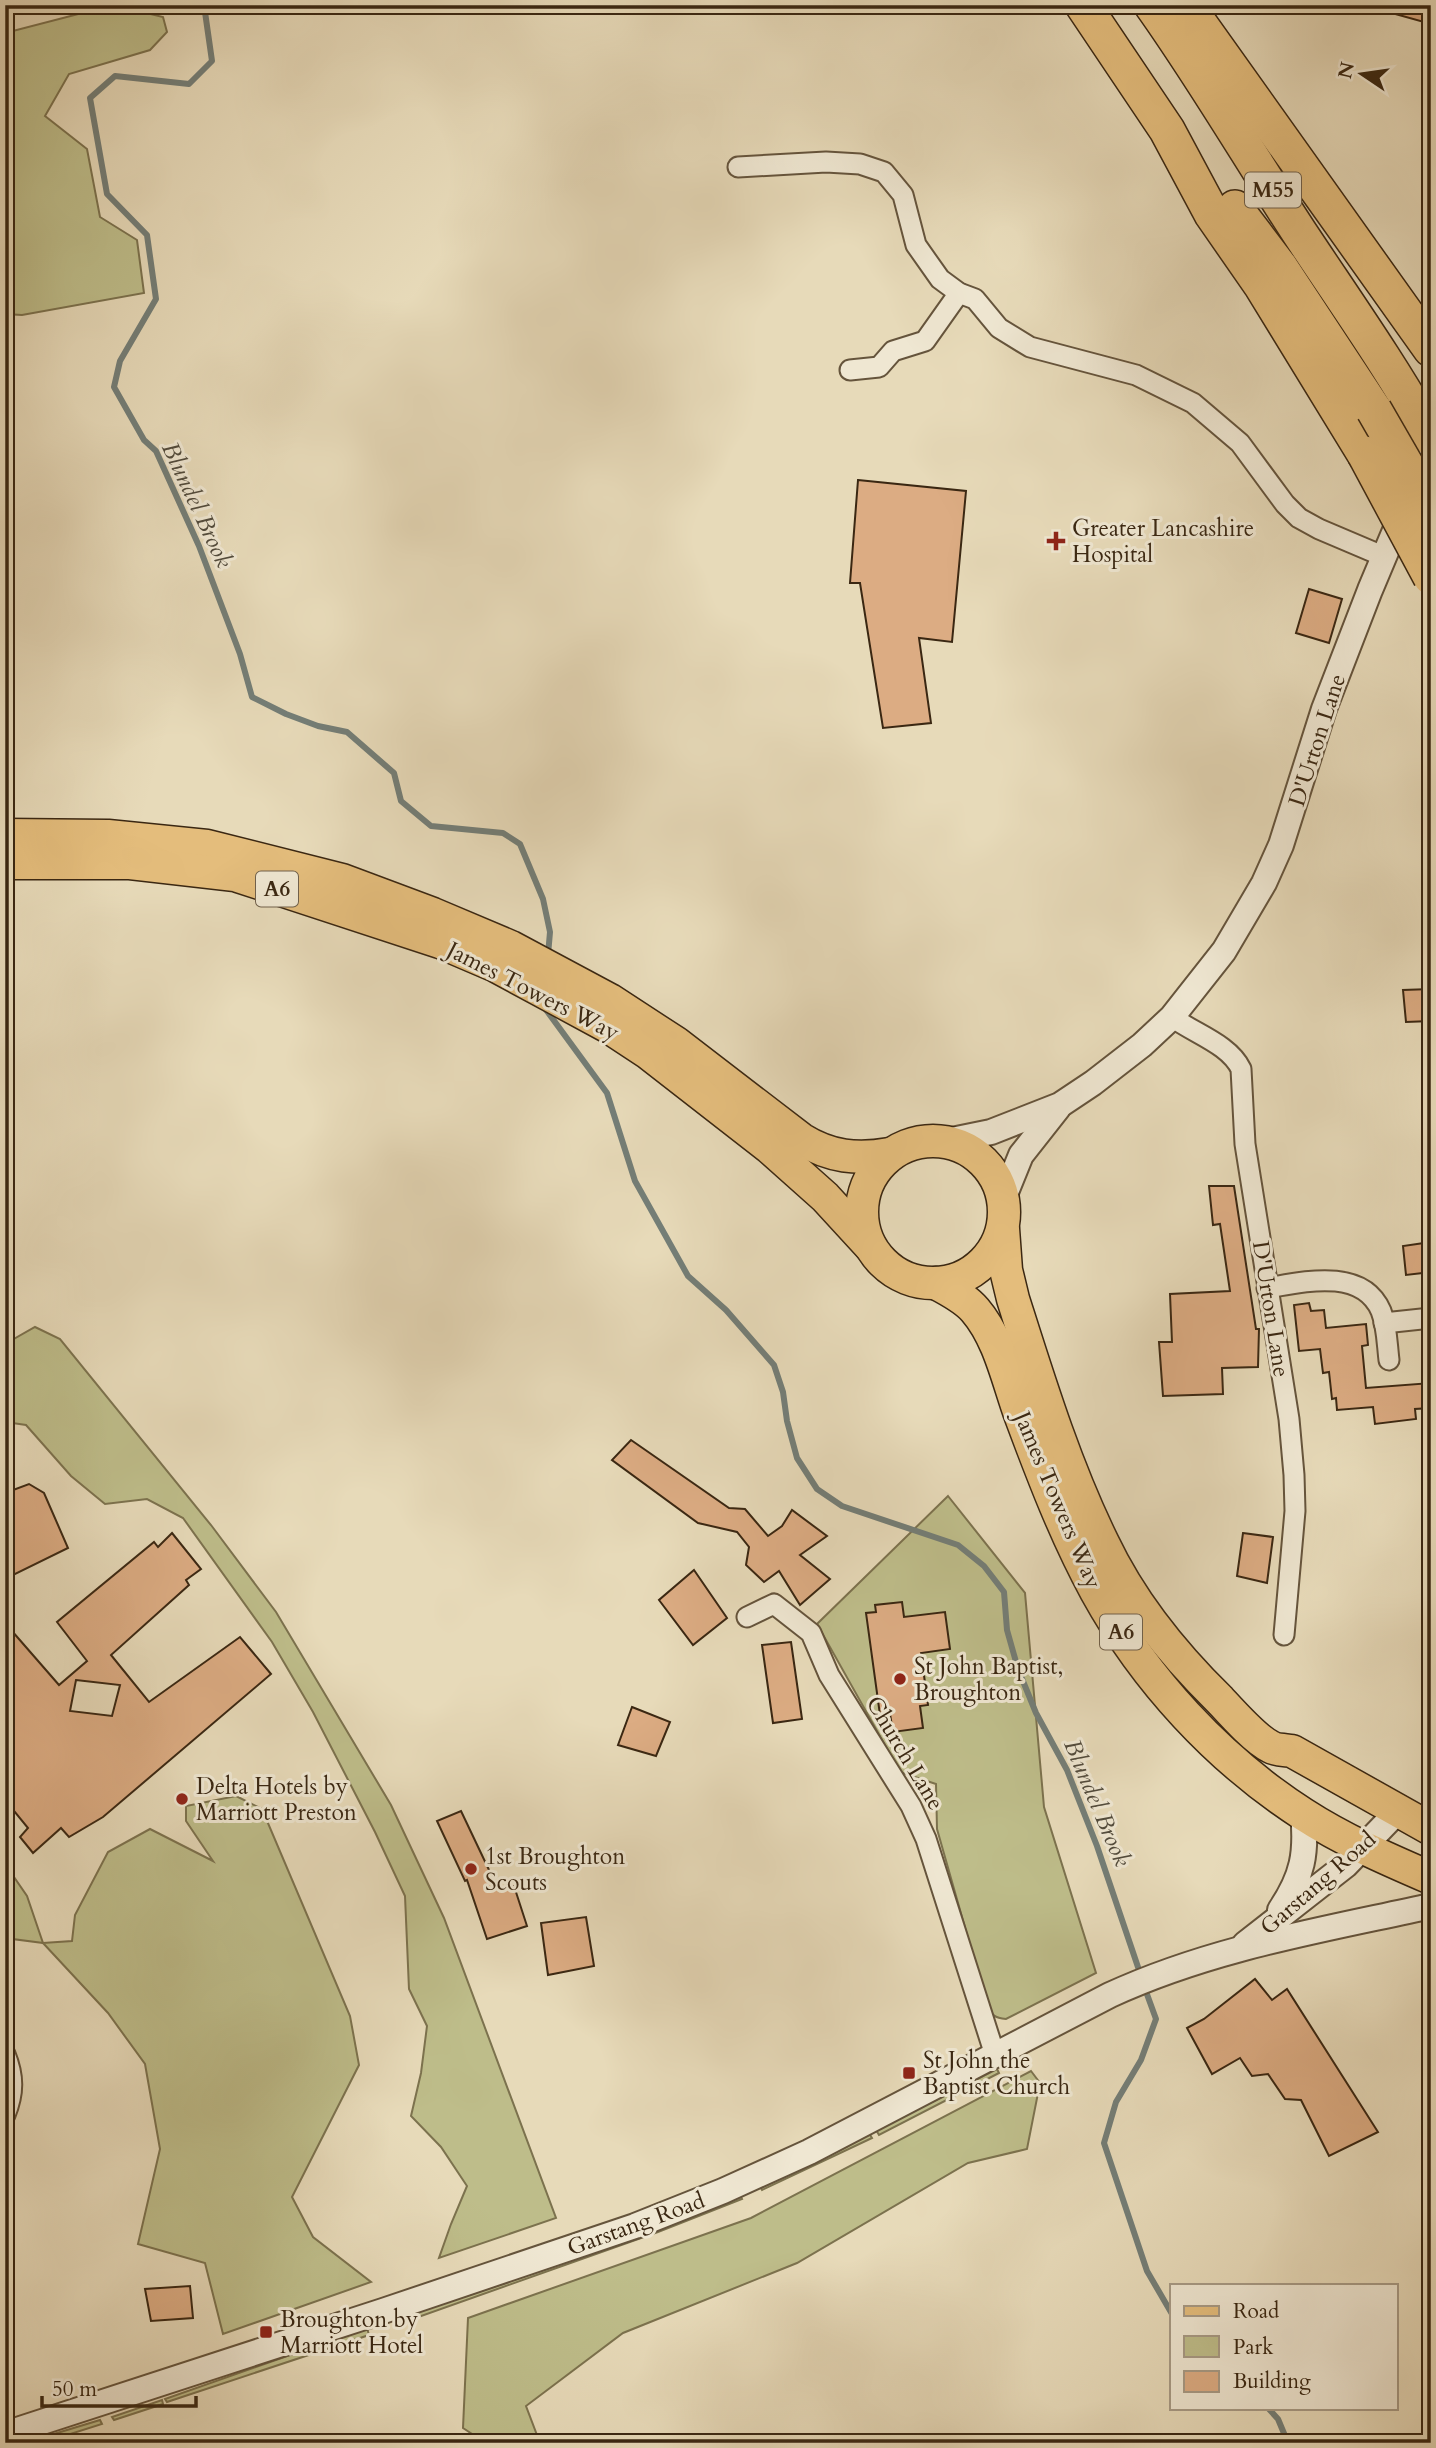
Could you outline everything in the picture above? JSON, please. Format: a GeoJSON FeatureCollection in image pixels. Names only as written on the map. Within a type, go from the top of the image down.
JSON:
{"type":"FeatureCollection","features":[{"type":"Feature","properties":{"kind":"highway","name":"M55"},"geometry":{"type":"LineString","coordinates":[[1083,5],[1167,130],[1212,214],[1262,286],[1365,454],[1431,577]]}},
{"type":"Feature","properties":{"kind":"highway","name":"M55"},"geometry":{"type":"LineString","coordinates":[[1152,5],[1394,375],[1431,438]]}},
{"type":"Feature","properties":{"kind":"highway","name":"M55"},"geometry":{"type":"LineString","coordinates":[[1186,5],[1423,337]]}},
{"type":"Feature","properties":{"kind":"highway","name":"M55"},"geometry":{"type":"LineString","coordinates":[[1194,5],[1215,44]]}},
{"type":"Feature","properties":{"kind":"highway","name":"M55"},"geometry":{"type":"LineString","coordinates":[[1167,130],[1223,193],[1279,266],[1374,410],[1431,509]]}},
{"type":"Feature","properties":{"kind":"main road","name":"James Towers Way"},"geometry":{"type":"LineString","coordinates":[[5,835],[108,836],[207,846],[342,880],[511,947],[591,988],[677,1043],[816,1148],[850,1157],[866,1158],[890,1154]]}},
{"type":"Feature","properties":{"kind":"main road","name":"James Towers Way"},"geometry":{"type":"LineString","coordinates":[[5,863],[130,863],[235,875],[440,943],[496,966],[607,1026],[648,1053],[770,1148],[825,1197],[870,1246]]}},
{"type":"Feature","properties":{"kind":"main road","name":"A6"},"geometry":{"type":"LineString","coordinates":[[870,1246],[880,1259],[905,1278],[936,1283],[959,1279],[979,1267],[994,1250],[1003,1229],[1004,1197],[996,1177],[984,1160],[967,1148],[947,1141],[917,1142],[890,1154]]}},
{"type":"Feature","properties":{"kind":"main road"},"geometry":{"type":"LineString","coordinates":[[870,1246],[863,1227],[862,1207],[866,1187],[876,1169],[890,1154]]}},
{"type":"Feature","properties":{"kind":"main road","name":"James Towers Way"},"geometry":{"type":"LineString","coordinates":[[1003,1229],[1006,1270],[1013,1299],[1058,1435],[1083,1501],[1126,1585],[1179,1657],[1207,1688],[1263,1741],[1271,1747],[1292,1751],[1397,1812]]}},
{"type":"Feature","properties":{"kind":"main road","name":"James Towers Way"},"geometry":{"type":"LineString","coordinates":[[936,1283],[967,1303],[987,1328],[1075,1550],[1124,1637],[1153,1676],[1225,1754],[1303,1814],[1363,1847],[1431,1878]]}},
{"type":"Feature","properties":{"kind":"main road","name":"A6"},"geometry":{"type":"LineString","coordinates":[[1397,1812],[1431,1829]]}},
{"type":"Feature","properties":{"kind":"street"},"geometry":{"type":"LineString","coordinates":[[738,167],[826,162],[860,164],[884,172],[903,195],[916,246],[940,279],[959,293],[975,299],[999,328],[1030,347],[1136,374],[1193,403],[1240,443],[1285,504],[1299,518],[1385,557]]}},
{"type":"Feature","properties":{"kind":"street"},"geometry":{"type":"LineString","coordinates":[[850,370],[879,367],[893,351],[925,341],[959,293]]}},
{"type":"Feature","properties":{"kind":"street","name":"D'Urton Lane"},"geometry":{"type":"LineString","coordinates":[[947,1141],[991,1132],[1060,1105],[1118,1065],[1172,1017],[1224,951],[1252,907],[1275,859],[1290,822],[1324,709],[1431,446]]}},
{"type":"Feature","properties":{"kind":"street","name":"D'Urton Lane"},"geometry":{"type":"LineString","coordinates":[[1172,1017],[1190,1031],[1228,1052],[1236,1059],[1241,1069],[1245,1144],[1289,1419],[1294,1475],[1295,1511],[1283,1635]]}},
{"type":"Feature","properties":{"kind":"street","name":"D'Urton Lane"},"geometry":{"type":"LineString","coordinates":[[1004,1197],[1021,1155],[1060,1105]]}},
{"type":"Feature","properties":{"kind":"street"},"geometry":{"type":"LineString","coordinates":[[1267,1287],[1320,1280],[1345,1283],[1366,1292],[1380,1310],[1389,1360]]}},
{"type":"Feature","properties":{"kind":"street"},"geometry":{"type":"LineString","coordinates":[[1384,1323],[1431,1318]]}},
{"type":"Feature","properties":{"kind":"street","name":"Church Lane"},"geometry":{"type":"LineString","coordinates":[[747,1617],[774,1604],[811,1633],[829,1675],[911,1806],[926,1839],[995,2055]]}},
{"type":"Feature","properties":{"kind":"street","name":"Garstang Road"},"geometry":{"type":"LineString","coordinates":[[1249,1941],[1334,1875],[1397,1812]]}},
{"type":"Feature","properties":{"kind":"street"},"geometry":{"type":"LineString","coordinates":[[1249,1941],[1287,1899],[1301,1872],[1304,1848],[1303,1814]]}},
{"type":"Feature","properties":{"kind":"street","name":"Garstang Road"},"geometry":{"type":"LineString","coordinates":[[5,2434],[258,2353],[635,2226],[723,2192],[809,2152],[1155,1975],[1249,1941],[1431,1906]]}},
{"type":"Feature","properties":{"kind":"street"},"geometry":{"type":"LineString","coordinates":[[5,2054],[13,2079],[12,2098],[5,2115]]}},
{"type":"Feature","properties":{"kind":"green space"},"geometry":{"type":"Polygon","coordinates":[[[113,5],[163,17],[167,32],[150,50],[69,74],[45,116],[87,149],[100,217],[137,240],[144,293],[22,315],[5,314],[5,33],[113,5]]]}},
{"type":"Feature","properties":{"kind":"green space"},"geometry":{"type":"Polygon","coordinates":[[[35,1327],[60,1339],[211,1525],[276,1612],[391,1805],[444,1918],[556,2218],[439,2258],[467,2186],[441,2147],[411,2116],[421,2073],[427,2026],[409,1989],[405,1896],[313,1712],[272,1642],[183,1518],[147,1499],[105,1504],[71,1476],[26,1425],[5,1422],[5,1344],[35,1327]]]}},
{"type":"Feature","properties":{"kind":"green space"},"geometry":{"type":"Polygon","coordinates":[[[948,1496],[1025,1593],[1044,1807],[1096,1973],[1006,2019],[994,2015],[987,2005],[937,1829],[936,1784],[900,1772],[817,1624],[948,1496]]]}},
{"type":"Feature","properties":{"kind":"green space"},"geometry":{"type":"Polygon","coordinates":[[[236,1796],[262,1809],[350,2016],[359,2065],[292,2197],[313,2237],[371,2282],[223,2334],[205,2263],[138,2244],[160,2149],[145,2064],[108,2013],[43,1943],[72,1941],[75,1915],[108,1852],[150,1829],[213,1861],[186,1821],[186,1806],[236,1796]]]}},
{"type":"Feature","properties":{"kind":"green space"},"geometry":{"type":"Polygon","coordinates":[[[5,1864],[27,1896],[43,1943],[5,1938],[5,1864]]]}},
{"type":"Feature","properties":{"kind":"green space"},"geometry":{"type":"Polygon","coordinates":[[[997,2069],[999,2073],[879,2135],[876,2130],[997,2069]]]}},
{"type":"Feature","properties":{"kind":"green space"},"geometry":{"type":"Polygon","coordinates":[[[1031,2071],[1040,2083],[1027,2149],[968,2163],[797,2263],[623,2333],[526,2406],[540,2443],[486,2443],[463,2428],[468,2318],[751,2218],[1031,2071]]]}},
{"type":"Feature","properties":{"kind":"green space"},"geometry":{"type":"Polygon","coordinates":[[[869,2133],[872,2138],[762,2190],[760,2186],[869,2133]]]}},
{"type":"Feature","properties":{"kind":"green space"},"geometry":{"type":"Polygon","coordinates":[[[739,2193],[742,2199],[658,2232],[410,2320],[408,2314],[739,2193]]]}},
{"type":"Feature","properties":{"kind":"green space"},"geometry":{"type":"Polygon","coordinates":[[[367,2328],[369,2335],[167,2402],[165,2399],[367,2328]]]}},
{"type":"Feature","properties":{"kind":"green space"},"geometry":{"type":"Polygon","coordinates":[[[162,2400],[163,2404],[114,2420],[112,2417],[162,2400]]]}},
{"type":"Feature","properties":{"kind":"green space"},"geometry":{"type":"Polygon","coordinates":[[[100,2420],[102,2424],[42,2443],[35,2443],[34,2440],[100,2420]]]}},
{"type":"Feature","properties":{"kind":"building"},"geometry":{"type":"Polygon","coordinates":[[[1382,5],[1431,5],[1431,24],[1381,10],[1382,5]]]}},
{"type":"Feature","properties":{"kind":"building"},"geometry":{"type":"Polygon","coordinates":[[[858,480],[966,491],[952,642],[919,638],[931,723],[883,728],[860,583],[850,583],[858,480]]]}},
{"type":"Feature","properties":{"kind":"building"},"geometry":{"type":"Polygon","coordinates":[[[1309,589],[1342,599],[1329,643],[1296,633],[1309,589]]]}},
{"type":"Feature","properties":{"kind":"building"},"geometry":{"type":"Polygon","coordinates":[[[1431,989],[1431,1021],[1406,1022],[1403,990],[1431,989]]]}},
{"type":"Feature","properties":{"kind":"building"},"geometry":{"type":"Polygon","coordinates":[[[1209,1186],[1234,1186],[1256,1329],[1259,1329],[1258,1367],[1222,1368],[1223,1394],[1163,1396],[1159,1342],[1172,1342],[1170,1294],[1230,1291],[1220,1224],[1213,1225],[1209,1186]]]}},
{"type":"Feature","properties":{"kind":"building"},"geometry":{"type":"Polygon","coordinates":[[[1431,1242],[1431,1272],[1406,1275],[1403,1246],[1431,1242]]]}},
{"type":"Feature","properties":{"kind":"building"},"geometry":{"type":"Polygon","coordinates":[[[1309,1303],[1311,1311],[1324,1310],[1326,1328],[1366,1324],[1368,1345],[1362,1346],[1366,1388],[1431,1383],[1431,1408],[1415,1409],[1416,1419],[1375,1424],[1373,1407],[1337,1410],[1336,1398],[1332,1399],[1329,1372],[1323,1373],[1320,1349],[1299,1351],[1294,1305],[1309,1303]]]}},
{"type":"Feature","properties":{"kind":"building"},"geometry":{"type":"Polygon","coordinates":[[[631,1440],[729,1508],[745,1509],[768,1536],[782,1526],[792,1510],[827,1536],[800,1555],[830,1579],[800,1605],[779,1571],[764,1582],[746,1565],[749,1547],[737,1532],[698,1523],[612,1460],[631,1440]]]}},
{"type":"Feature","properties":{"kind":"building"},"geometry":{"type":"Polygon","coordinates":[[[29,1484],[44,1493],[68,1548],[5,1579],[5,1493],[29,1484]]]}},
{"type":"Feature","properties":{"kind":"building"},"geometry":{"type":"Polygon","coordinates":[[[172,1533],[201,1569],[186,1580],[189,1585],[111,1655],[149,1702],[240,1637],[271,1674],[103,1817],[69,1837],[61,1828],[33,1853],[20,1837],[28,1828],[5,1800],[5,1623],[59,1685],[87,1661],[57,1622],[154,1542],[158,1547],[172,1533]],[[76,1680],[70,1711],[112,1716],[120,1685],[76,1680]]]}},
{"type":"Feature","properties":{"kind":"building"},"geometry":{"type":"Polygon","coordinates":[[[1243,1533],[1273,1537],[1267,1583],[1237,1576],[1243,1533]]]}},
{"type":"Feature","properties":{"kind":"building"},"geometry":{"type":"Polygon","coordinates":[[[694,1570],[727,1618],[693,1645],[659,1600],[694,1570]]]}},
{"type":"Feature","properties":{"kind":"building","name":"St John Baptist, Broughton"},"geometry":{"type":"Polygon","coordinates":[[[902,1602],[904,1617],[945,1612],[950,1649],[921,1653],[928,1705],[920,1706],[923,1728],[893,1732],[890,1714],[880,1715],[866,1613],[876,1612],[875,1605],[902,1602]]]}},
{"type":"Feature","properties":{"kind":"building"},"geometry":{"type":"Polygon","coordinates":[[[791,1642],[802,1719],[773,1723],[762,1645],[791,1642]]]}},
{"type":"Feature","properties":{"kind":"building"},"geometry":{"type":"Polygon","coordinates":[[[632,1707],[670,1722],[656,1756],[618,1745],[632,1707]]]}},
{"type":"Feature","properties":{"kind":"building"},"geometry":{"type":"Polygon","coordinates":[[[461,1811],[499,1891],[514,1886],[527,1926],[487,1939],[467,1880],[465,1881],[437,1821],[461,1811]]]}},
{"type":"Feature","properties":{"kind":"building"},"geometry":{"type":"Polygon","coordinates":[[[586,1917],[594,1966],[548,1975],[541,1923],[586,1917]]]}},
{"type":"Feature","properties":{"kind":"building"},"geometry":{"type":"Polygon","coordinates":[[[1255,1979],[1272,2000],[1287,1989],[1378,2132],[1329,2156],[1301,2100],[1285,2099],[1268,2074],[1252,2076],[1240,2058],[1212,2074],[1187,2028],[1204,2019],[1255,1979]]]}},
{"type":"Feature","properties":{"kind":"building"},"geometry":{"type":"Polygon","coordinates":[[[190,2286],[193,2318],[151,2321],[145,2289],[190,2286]]]}},
{"type":"Feature","properties":{"kind":"waterway","name":"Blundel Brook"},"geometry":{"type":"LineString","coordinates":[[204,5],[212,61],[189,84],[115,76],[90,98],[107,194],[147,235],[156,299],[120,361],[114,387],[144,440],[156,451],[199,546],[240,654],[252,697],[318,726],[347,732],[394,773],[401,801],[431,826],[503,833],[520,844],[543,899],[550,932],[548,955]]}},
{"type":"Feature","properties":{"kind":"waterway","name":"Blundel Brook"},"geometry":{"type":"LineString","coordinates":[[544,1007],[607,1093],[635,1181],[688,1276],[726,1310],[774,1365],[783,1392],[787,1421],[797,1458],[817,1489],[842,1506],[958,1545],[984,1566],[1004,1592],[1007,1630],[1018,1669],[1036,1713],[1067,1770],[1097,1846],[1141,1976]]}},
{"type":"Feature","properties":{"kind":"waterway","name":"Blundel Brook"},"geometry":{"type":"LineString","coordinates":[[1144,1986],[1156,2019],[1141,2060],[1116,2102],[1104,2143],[1147,2271],[1170,2311]]}},
{"type":"Feature","properties":{"kind":"waterway","name":"Blundel Brook"},"geometry":{"type":"LineString","coordinates":[[1270,2410],[1278,2419],[1288,2443]]}},
{"type":"Feature","properties":{"kind":"place","name":"Greater Lancashire Hospital"},"geometry":{"type":"Point","coordinates":[1056,541]}},
{"type":"Feature","properties":{"kind":"place","name":"St John Baptist, Broughton"},"geometry":{"type":"Point","coordinates":[900,1679]}},
{"type":"Feature","properties":{"kind":"place","name":"Delta Hotels by Marriott Preston"},"geometry":{"type":"Point","coordinates":[182,1799]}},
{"type":"Feature","properties":{"kind":"place","name":"1st Broughton Scouts"},"geometry":{"type":"Point","coordinates":[471,1869]}},
{"type":"Feature","properties":{"kind":"place","name":"St John the Baptist Church"},"geometry":{"type":"Point","coordinates":[909,2073]}},
{"type":"Feature","properties":{"kind":"place","name":"Broughton by Marriott Hotel"},"geometry":{"type":"Point","coordinates":[266,2332]}}]}
